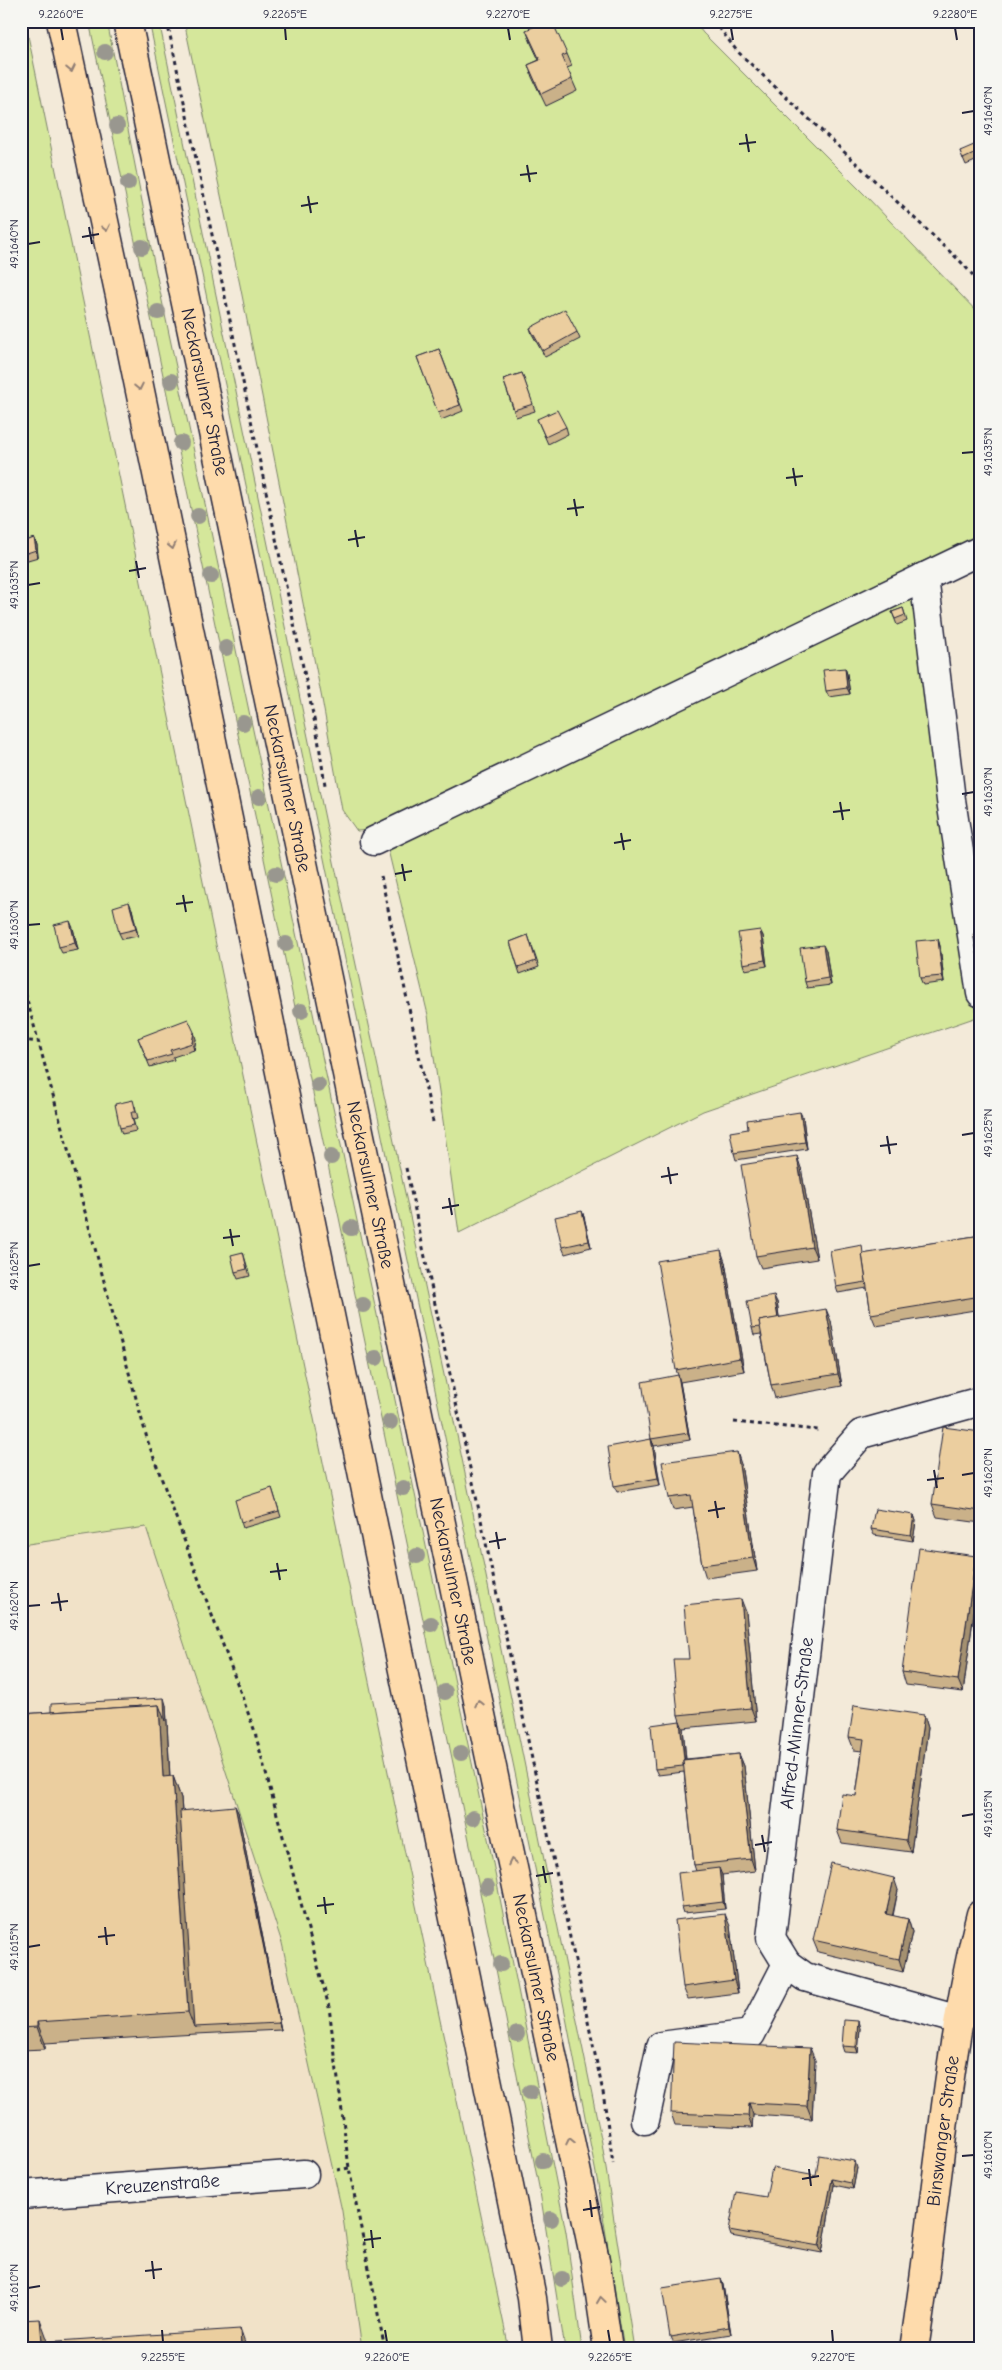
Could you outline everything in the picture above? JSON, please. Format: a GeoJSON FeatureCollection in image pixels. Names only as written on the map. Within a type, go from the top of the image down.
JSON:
{"type":"FeatureCollection","features":[{"type":"Feature","properties":{"kind":"main road"},"geometry":{"type":"LineString","coordinates":[[61,21],[131,347],[532,2298],[538,2349]]}},
{"type":"Feature","properties":{"kind":"main road","name":"Neckarsulmer Straße"},"geometry":{"type":"LineString","coordinates":[[127,21],[591,2240],[608,2349]]}},
{"type":"Feature","properties":{"kind":"main road","name":"Binswanger Straße"},"geometry":{"type":"LineString","coordinates":[[914,2349],[927,2267],[959,2020],[981,1914]]}},
{"type":"Feature","properties":{"kind":"street"},"geometry":{"type":"LineString","coordinates":[[374,841],[981,550]]}},
{"type":"Feature","properties":{"kind":"street"},"geometry":{"type":"LineString","coordinates":[[924,577],[951,800],[981,994]]}},
{"type":"Feature","properties":{"kind":"street"},"geometry":{"type":"LineString","coordinates":[[861,1434],[981,1401]]}},
{"type":"Feature","properties":{"kind":"street","name":"Alfred-Minner-Straße"},"geometry":{"type":"LineString","coordinates":[[861,1434],[827,1473],[771,1938],[787,1964],[805,1977],[959,2020]]}},
{"type":"Feature","properties":{"kind":"street"},"geometry":{"type":"LineString","coordinates":[[645,2120],[661,2046],[751,2034],[787,1964]]}},
{"type":"Feature","properties":{"kind":"street","name":"Kreuzenstraße"},"geometry":{"type":"LineString","coordinates":[[21,2195],[304,2174]]}},
{"type":"Feature","properties":{"kind":"path"},"geometry":{"type":"LineString","coordinates":[[167,21],[314,719],[326,787]]}},
{"type":"Feature","properties":{"kind":"path"},"geometry":{"type":"LineString","coordinates":[[714,21],[736,51],[961,262],[981,284]]}},
{"type":"Feature","properties":{"kind":"path"},"geometry":{"type":"LineString","coordinates":[[374,841],[433,1122]]}},
{"type":"Feature","properties":{"kind":"path"},"geometry":{"type":"LineString","coordinates":[[21,978],[148,1442],[254,1729],[329,2007],[349,2168],[385,2349]]}},
{"type":"Feature","properties":{"kind":"path"},"geometry":{"type":"LineString","coordinates":[[21,1040],[39,1042]]}},
{"type":"Feature","properties":{"kind":"path"},"geometry":{"type":"LineString","coordinates":[[405,1164],[603,2092],[614,2171]]}},
{"type":"Feature","properties":{"kind":"path"},"geometry":{"type":"LineString","coordinates":[[734,1422],[861,1434]]}},
{"type":"Feature","properties":{"kind":"shaded area"},"geometry":{"type":"Polygon","coordinates":[[[146,1526],[282,1943],[342,2211],[362,2349],[21,2349],[21,1545],[146,1526]]]}},
{"type":"Feature","properties":{"kind":"green space"},"geometry":{"type":"Polygon","coordinates":[[[21,21],[25,21],[324,1467],[509,2349],[362,2349],[342,2211],[282,1943],[146,1527],[21,1545],[21,21]]]}},
{"type":"Feature","properties":{"kind":"green space"},"geometry":{"type":"Polygon","coordinates":[[[89,21],[107,21],[154,263],[490,1848],[566,2232],[582,2349],[565,2349],[540,2192],[496,1969],[89,21]]]}},
{"type":"Feature","properties":{"kind":"green space"},"geometry":{"type":"Polygon","coordinates":[[[149,21],[159,21],[334,862],[461,1454],[602,2143],[634,2349],[624,2349],[598,2184],[564,2007],[149,21]]]}},
{"type":"Feature","properties":{"kind":"green space"},"geometry":{"type":"Polygon","coordinates":[[[184,21],[694,21],[703,33],[866,196],[981,316],[981,535],[915,565],[977,1017],[703,1111],[459,1233],[428,1015],[383,829],[357,831],[342,810],[322,699],[240,285],[184,21]]]}},
{"type":"Feature","properties":{"kind":"building"},"geometry":{"type":"Polygon","coordinates":[[[547,21],[552,21],[567,54],[562,56],[572,79],[541,94],[528,65],[540,60],[526,30],[547,21]]]}},
{"type":"Feature","properties":{"kind":"building"},"geometry":{"type":"Polygon","coordinates":[[[974,145],[978,152],[963,159],[960,151],[974,145]]]}},
{"type":"Feature","properties":{"kind":"building"},"geometry":{"type":"Polygon","coordinates":[[[565,309],[577,332],[543,351],[530,328],[565,309]]]}},
{"type":"Feature","properties":{"kind":"building"},"geometry":{"type":"Polygon","coordinates":[[[439,349],[460,405],[438,413],[417,357],[439,349]]]}},
{"type":"Feature","properties":{"kind":"building"},"geometry":{"type":"Polygon","coordinates":[[[522,373],[533,404],[514,410],[503,379],[522,373]]]}},
{"type":"Feature","properties":{"kind":"building"},"geometry":{"type":"Polygon","coordinates":[[[557,410],[566,427],[545,437],[537,419],[557,410]]]}},
{"type":"Feature","properties":{"kind":"building"},"geometry":{"type":"Polygon","coordinates":[[[34,538],[36,550],[21,555],[21,543],[34,538]]]}},
{"type":"Feature","properties":{"kind":"building"},"geometry":{"type":"Polygon","coordinates":[[[903,608],[905,615],[895,619],[892,612],[903,608]]]}},
{"type":"Feature","properties":{"kind":"building"},"geometry":{"type":"Polygon","coordinates":[[[845,668],[847,688],[826,691],[823,670],[845,668]]]}},
{"type":"Feature","properties":{"kind":"building"},"geometry":{"type":"Polygon","coordinates":[[[129,902],[136,929],[119,933],[113,907],[129,902]]]}},
{"type":"Feature","properties":{"kind":"building"},"geometry":{"type":"Polygon","coordinates":[[[70,921],[75,943],[59,947],[54,925],[70,921]]]}},
{"type":"Feature","properties":{"kind":"building"},"geometry":{"type":"Polygon","coordinates":[[[760,930],[765,960],[743,964],[738,933],[760,930]]]}},
{"type":"Feature","properties":{"kind":"building"},"geometry":{"type":"Polygon","coordinates":[[[981,933],[981,971],[973,934],[981,933]]]}},
{"type":"Feature","properties":{"kind":"building"},"geometry":{"type":"Polygon","coordinates":[[[528,935],[536,961],[518,967],[510,942],[528,935]]]}},
{"type":"Feature","properties":{"kind":"building"},"geometry":{"type":"Polygon","coordinates":[[[938,939],[942,976],[920,978],[916,941],[938,939]]]}},
{"type":"Feature","properties":{"kind":"building"},"geometry":{"type":"Polygon","coordinates":[[[823,945],[828,978],[805,982],[800,948],[823,945]]]}},
{"type":"Feature","properties":{"kind":"building"},"geometry":{"type":"Polygon","coordinates":[[[188,1019],[194,1032],[192,1043],[170,1050],[172,1054],[148,1061],[138,1038],[188,1019]]]}},
{"type":"Feature","properties":{"kind":"building"},"geometry":{"type":"Polygon","coordinates":[[[133,1100],[136,1112],[131,1112],[134,1125],[120,1128],[115,1104],[133,1100]]]}},
{"type":"Feature","properties":{"kind":"building"},"geometry":{"type":"Polygon","coordinates":[[[800,1112],[805,1142],[734,1153],[730,1132],[748,1129],[747,1120],[800,1112]]]}},
{"type":"Feature","properties":{"kind":"building"},"geometry":{"type":"Polygon","coordinates":[[[797,1156],[812,1247],[756,1256],[741,1165],[797,1156]]]}},
{"type":"Feature","properties":{"kind":"building"},"geometry":{"type":"Polygon","coordinates":[[[582,1211],[589,1241],[562,1247],[555,1217],[582,1211]]]}},
{"type":"Feature","properties":{"kind":"building"},"geometry":{"type":"Polygon","coordinates":[[[981,1235],[981,1296],[871,1314],[862,1254],[981,1235]]]}},
{"type":"Feature","properties":{"kind":"building"},"geometry":{"type":"Polygon","coordinates":[[[862,1245],[866,1282],[836,1287],[830,1251],[862,1245]]]}},
{"type":"Feature","properties":{"kind":"building"},"geometry":{"type":"Polygon","coordinates":[[[721,1250],[740,1358],[676,1370],[657,1261],[721,1250]]]}},
{"type":"Feature","properties":{"kind":"building"},"geometry":{"type":"Polygon","coordinates":[[[243,1252],[247,1269],[235,1272],[231,1255],[243,1252]]]}},
{"type":"Feature","properties":{"kind":"building"},"geometry":{"type":"Polygon","coordinates":[[[774,1296],[778,1318],[759,1321],[760,1327],[752,1328],[747,1301],[774,1296]]]}},
{"type":"Feature","properties":{"kind":"building"},"geometry":{"type":"Polygon","coordinates":[[[826,1309],[838,1374],[771,1385],[759,1321],[826,1309]]]}},
{"type":"Feature","properties":{"kind":"building"},"geometry":{"type":"Polygon","coordinates":[[[678,1375],[688,1433],[651,1439],[642,1382],[678,1375]]]}},
{"type":"Feature","properties":{"kind":"building"},"geometry":{"type":"Polygon","coordinates":[[[943,1427],[981,1432],[981,1511],[932,1504],[943,1427]]]}},
{"type":"Feature","properties":{"kind":"building"},"geometry":{"type":"Polygon","coordinates":[[[651,1439],[658,1478],[614,1486],[608,1447],[651,1439]]]}},
{"type":"Feature","properties":{"kind":"building"},"geometry":{"type":"Polygon","coordinates":[[[737,1452],[753,1558],[702,1565],[691,1495],[669,1498],[662,1462],[737,1452]]]}},
{"type":"Feature","properties":{"kind":"building"},"geometry":{"type":"Polygon","coordinates":[[[272,1488],[279,1511],[241,1522],[235,1500],[272,1488]]]}},
{"type":"Feature","properties":{"kind":"building"},"geometry":{"type":"Polygon","coordinates":[[[875,1509],[914,1515],[911,1535],[871,1529],[875,1509]]]}},
{"type":"Feature","properties":{"kind":"building"},"geometry":{"type":"Polygon","coordinates":[[[919,1548],[976,1556],[958,1680],[902,1672],[919,1548]]]}},
{"type":"Feature","properties":{"kind":"building"},"geometry":{"type":"Polygon","coordinates":[[[741,1599],[751,1708],[678,1715],[673,1659],[689,1659],[684,1605],[741,1599]]]}},
{"type":"Feature","properties":{"kind":"building"},"geometry":{"type":"Polygon","coordinates":[[[164,1698],[165,1721],[159,1705],[51,1712],[51,1704],[164,1698]]]}},
{"type":"Feature","properties":{"kind":"building"},"geometry":{"type":"Polygon","coordinates":[[[159,1705],[163,1777],[173,1776],[188,2012],[37,2022],[37,2027],[21,2028],[21,1714],[159,1705]]]}},
{"type":"Feature","properties":{"kind":"building"},"geometry":{"type":"Polygon","coordinates":[[[854,1705],[924,1715],[906,1840],[837,1830],[842,1794],[856,1796],[864,1739],[849,1737],[854,1705]]]}},
{"type":"Feature","properties":{"kind":"building"},"geometry":{"type":"Polygon","coordinates":[[[680,1721],[683,1766],[655,1769],[651,1725],[680,1721]]]}},
{"type":"Feature","properties":{"kind":"building"},"geometry":{"type":"Polygon","coordinates":[[[739,1754],[751,1859],[694,1865],[683,1760],[739,1754]]]}},
{"type":"Feature","properties":{"kind":"building"},"geometry":{"type":"Polygon","coordinates":[[[235,1806],[279,2023],[194,2027],[180,1811],[235,1806]]]}},
{"type":"Feature","properties":{"kind":"building"},"geometry":{"type":"Polygon","coordinates":[[[831,1863],[894,1878],[886,1914],[908,1919],[899,1959],[813,1940],[831,1863]]]}},
{"type":"Feature","properties":{"kind":"building"},"geometry":{"type":"Polygon","coordinates":[[[719,1868],[723,1902],[682,1907],[678,1873],[719,1868]]]}},
{"type":"Feature","properties":{"kind":"building"},"geometry":{"type":"Polygon","coordinates":[[[725,1914],[734,1980],[683,1987],[675,1920],[725,1914]]]}},
{"type":"Feature","properties":{"kind":"building"},"geometry":{"type":"Polygon","coordinates":[[[844,2020],[858,2021],[856,2047],[842,2046],[844,2020]]]}},
{"type":"Feature","properties":{"kind":"building"},"geometry":{"type":"Polygon","coordinates":[[[674,2042],[810,2048],[807,2106],[749,2103],[748,2116],[671,2113],[674,2042]]]}},
{"type":"Feature","properties":{"kind":"building"},"geometry":{"type":"Polygon","coordinates":[[[819,2155],[855,2161],[851,2183],[832,2179],[819,2246],[729,2230],[736,2192],[766,2197],[772,2168],[816,2176],[819,2155]]]}},
{"type":"Feature","properties":{"kind":"building"},"geometry":{"type":"Polygon","coordinates":[[[721,2279],[729,2327],[670,2337],[662,2288],[721,2279]]]}},
{"type":"Feature","properties":{"kind":"building"},"geometry":{"type":"Polygon","coordinates":[[[40,2319],[42,2342],[240,2329],[241,2349],[21,2349],[21,2320],[40,2319]]]}}]}
